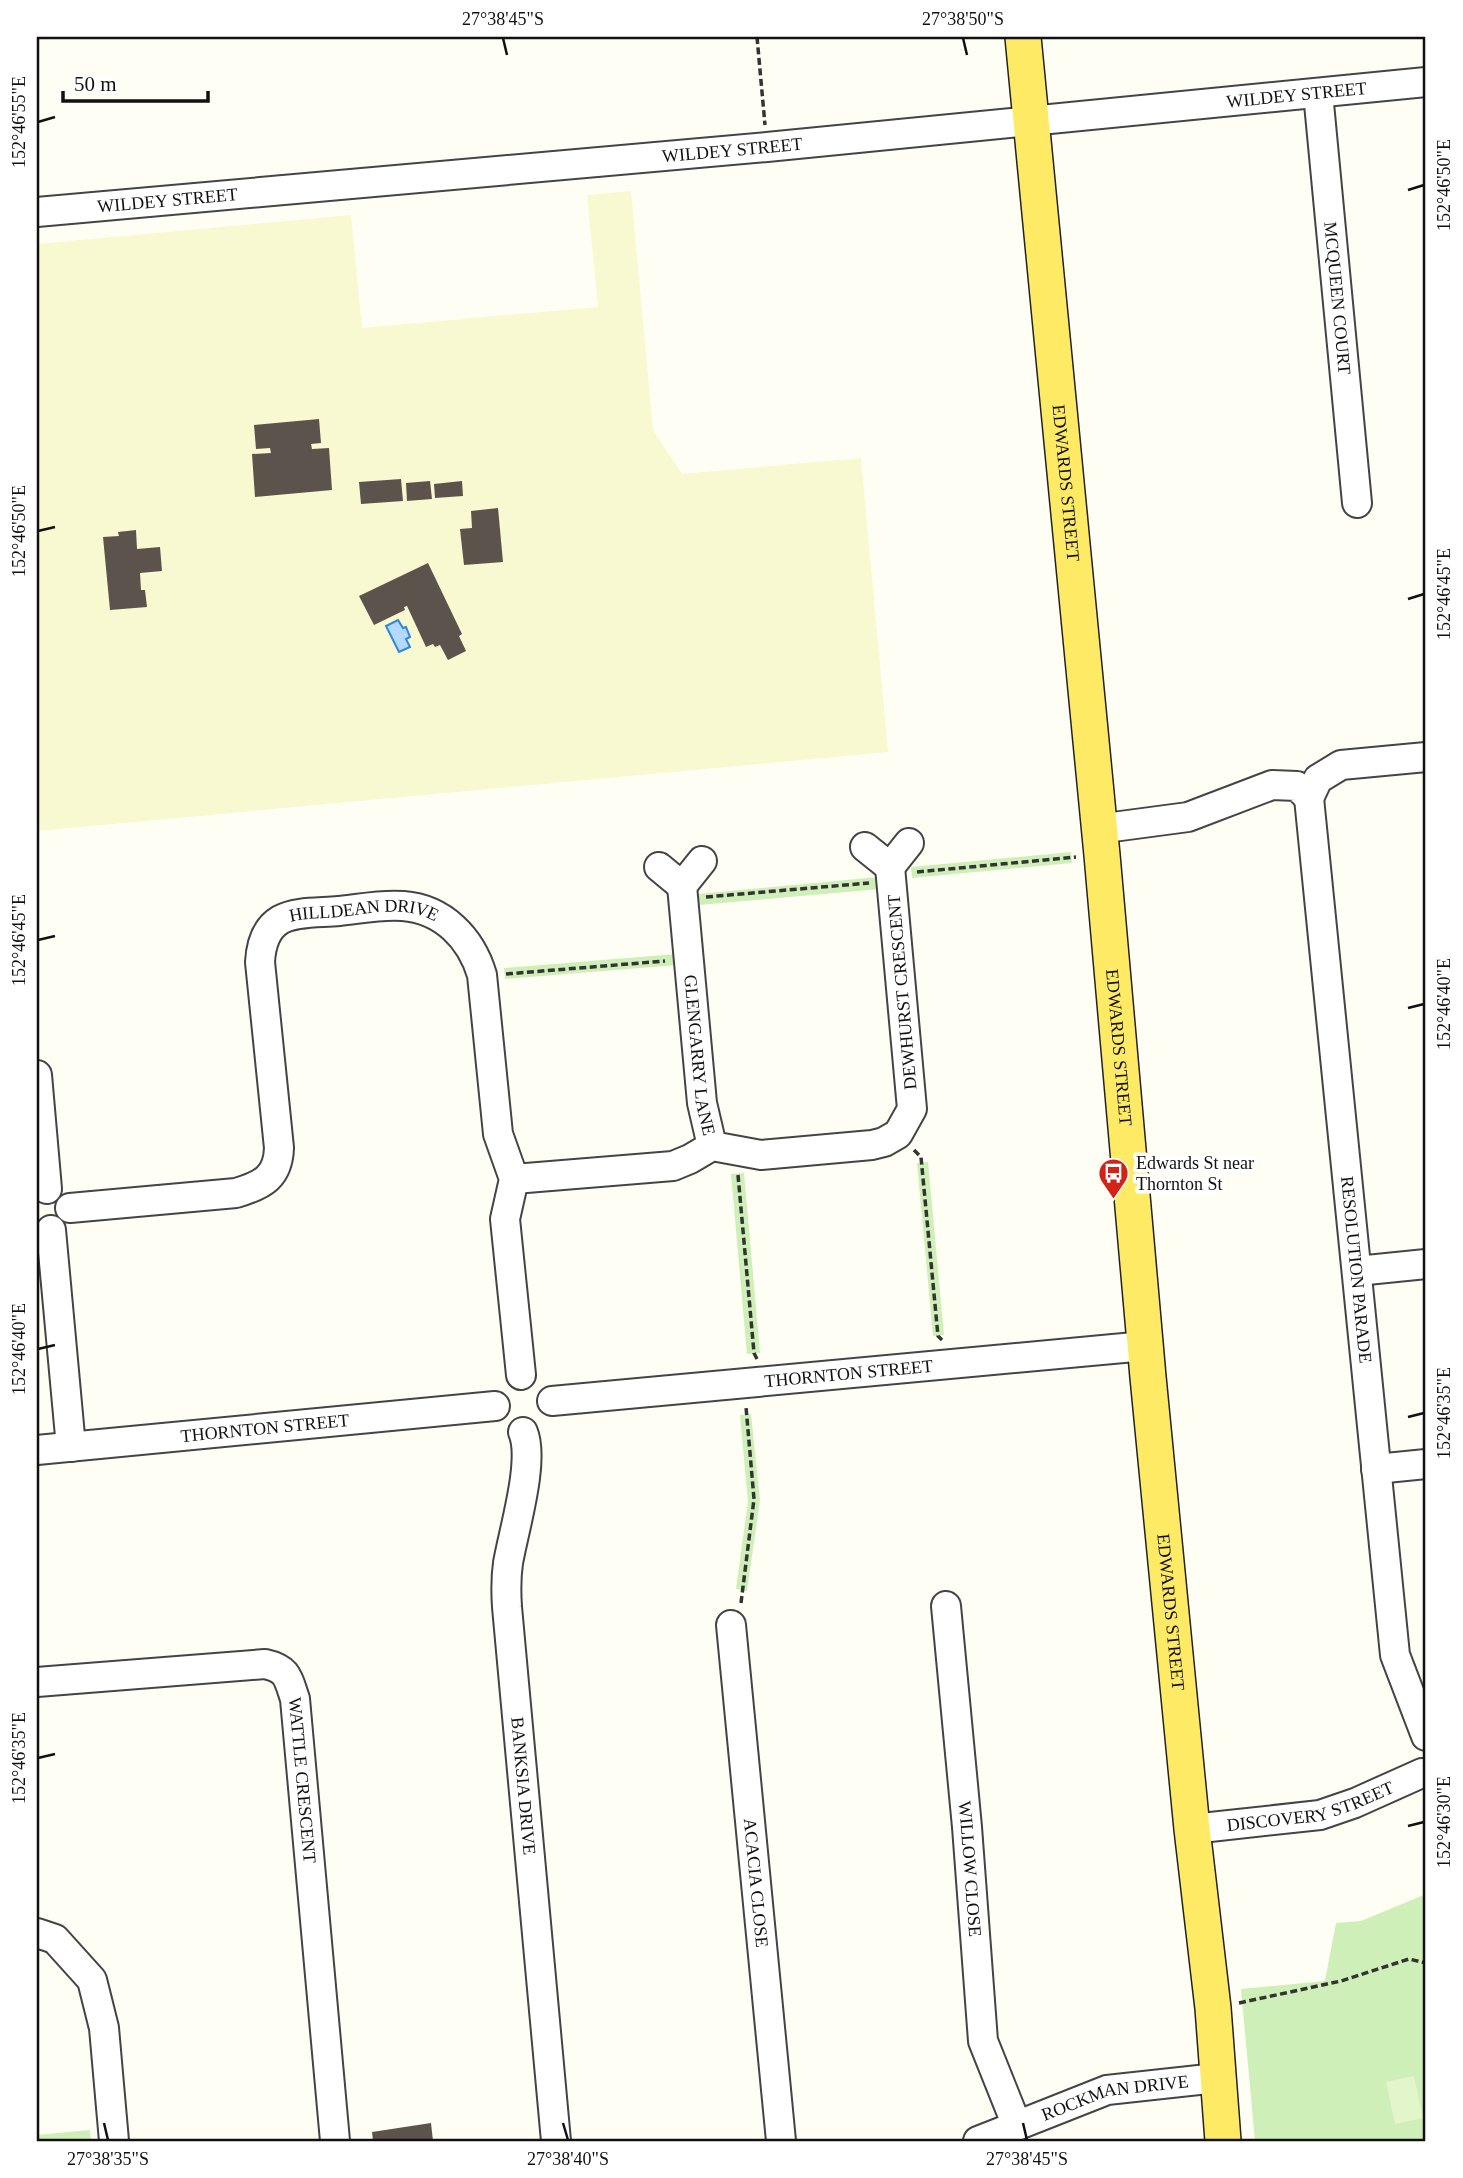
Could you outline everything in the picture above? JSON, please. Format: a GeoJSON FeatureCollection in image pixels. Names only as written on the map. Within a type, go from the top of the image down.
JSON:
{"type":"FeatureCollection","features":[{"type":"Feature","properties":{"kind":"main road","name":"EDWARDS STREET"},"geometry":{"type":"LineString","coordinates":[[1023,37],[1145,1346],[1192,1829],[1213,2008],[1223,2141]]}},
{"type":"Feature","properties":{"kind":"street","name":"WILDEY STREET"},"geometry":{"type":"LineString","coordinates":[[37,212],[767,147],[1426,82]]}},
{"type":"Feature","properties":{"kind":"street","name":"MCQUEEN COURT"},"geometry":{"type":"LineString","coordinates":[[1318,93],[1357,503]]}},
{"type":"Feature","properties":{"kind":"street"},"geometry":{"type":"LineString","coordinates":[[1098,829],[1188,817],[1272,785],[1297,786],[1309,798],[1318,779],[1340,765],[1426,757]]}},
{"type":"Feature","properties":{"kind":"street","name":"RESOLUTION PARADE"},"geometry":{"type":"LineString","coordinates":[[1309,798],[1395,1655],[1426,1736]]}},
{"type":"Feature","properties":{"kind":"street"},"geometry":{"type":"LineString","coordinates":[[865,847],[890,867],[909,843]]}},
{"type":"Feature","properties":{"kind":"street"},"geometry":{"type":"LineString","coordinates":[[659,867],[682,886],[702,861]]}},
{"type":"Feature","properties":{"kind":"street","name":"DEWHURST CRESCENT"},"geometry":{"type":"LineString","coordinates":[[890,867],[912,1099],[912,1109],[898,1134]]}},
{"type":"Feature","properties":{"kind":"street","name":"GLENGARRY LANE"},"geometry":{"type":"LineString","coordinates":[[513,1179],[673,1166],[712,1146],[702,1102],[682,886]]}},
{"type":"Feature","properties":{"kind":"street","name":"HILLDEAN DRIVE"},"geometry":{"type":"LineString","coordinates":[[70,1208],[236,1193],[253,1188],[273,1172],[278,1161],[279,1147],[261,948],[265,936],[282,919],[377,907],[416,908],[445,921],[457,930],[475,953],[482,975],[498,1134],[513,1179],[505,1219],[521,1375]]}},
{"type":"Feature","properties":{"kind":"street"},"geometry":{"type":"LineString","coordinates":[[37,1075],[42,1191],[63,1193],[70,1208],[63,1226],[44,1228],[71,1447]]}},
{"type":"Feature","properties":{"kind":"street"},"geometry":{"type":"LineString","coordinates":[[712,1146],[761,1155],[872,1145],[898,1134]]}},
{"type":"Feature","properties":{"kind":"street"},"geometry":{"type":"LineString","coordinates":[[1357,1271],[1426,1264]]}},
{"type":"Feature","properties":{"kind":"street","name":"THORNTON STREET"},"geometry":{"type":"LineString","coordinates":[[552,1401],[1145,1346]]}},
{"type":"Feature","properties":{"kind":"street"},"geometry":{"type":"LineString","coordinates":[[521,1375],[538,1379],[550,1392],[552,1401],[544,1423],[538,1428],[523,1432],[508,1427],[497,1414],[495,1406],[496,1397],[505,1382],[521,1375]]}},
{"type":"Feature","properties":{"kind":"street","name":"THORNTON STREET"},"geometry":{"type":"LineString","coordinates":[[37,1450],[495,1406]]}},
{"type":"Feature","properties":{"kind":"street","name":"BANKSIA DRIVE"},"geometry":{"type":"LineString","coordinates":[[523,1432],[527,1443],[527,1462],[508,1566],[507,1607],[556,2141]]}},
{"type":"Feature","properties":{"kind":"street"},"geometry":{"type":"LineString","coordinates":[[1376,1469],[1426,1464]]}},
{"type":"Feature","properties":{"kind":"street","name":"WILLOW CLOSE"},"geometry":{"type":"LineString","coordinates":[[946,1606],[967,1827],[983,2041],[1017,2126]]}},
{"type":"Feature","properties":{"kind":"street","name":"ACACIA CLOSE"},"geometry":{"type":"LineString","coordinates":[[731,1625],[781,2141]]}},
{"type":"Feature","properties":{"kind":"street","name":"WATTLE CRESCENT"},"geometry":{"type":"LineString","coordinates":[[37,1682],[265,1664],[278,1667],[288,1677],[295,1699],[335,2141]]}},
{"type":"Feature","properties":{"kind":"street","name":"DISCOVERY STREET"},"geometry":{"type":"LineString","coordinates":[[1192,1829],[1320,1815],[1355,1803],[1425,1767]]}},
{"type":"Feature","properties":{"kind":"street"},"geometry":{"type":"LineString","coordinates":[[37,1933],[55,1939],[92,1980],[104,2028],[114,2141]]}},
{"type":"Feature","properties":{"kind":"street","name":"ROCKMAN DRIVE"},"geometry":{"type":"LineString","coordinates":[[978,2141],[1107,2090],[1217,2078]]}},
{"type":"Feature","properties":{"kind":"path"},"geometry":{"type":"LineString","coordinates":[[757,37],[767,147]]}},
{"type":"Feature","properties":{"kind":"path"},"geometry":{"type":"LineString","coordinates":[[482,975],[688,959]]}},
{"type":"Feature","properties":{"kind":"path"},"geometry":{"type":"LineString","coordinates":[[898,1134],[921,1157],[938,1336],[950,1344],[954,1362]]}},
{"type":"Feature","properties":{"kind":"path"},"geometry":{"type":"LineString","coordinates":[[741,1153],[738,1175],[754,1353],[761,1369],[762,1380]]}},
{"type":"Feature","properties":{"kind":"path"},"geometry":{"type":"LineString","coordinates":[[731,1625],[741,1603],[754,1499],[746,1407]]}},
{"type":"Feature","properties":{"kind":"path"},"geometry":{"type":"LineString","coordinates":[[1213,2008],[1341,1981],[1409,1959],[1426,1962]]}},
{"type":"Feature","properties":{"kind":"green space"},"geometry":{"type":"Polygon","coordinates":[[[631,191],[653,430],[682,474],[861,458],[888,752],[37,831],[37,244],[351,215],[362,328],[598,307],[587,195],[631,191]]]}},
{"type":"Feature","properties":{"kind":"green space"},"geometry":{"type":"Polygon","coordinates":[[[1071,852],[1072,863],[912,878],[911,867],[1071,852]]]}},
{"type":"Feature","properties":{"kind":"green space"},"geometry":{"type":"Polygon","coordinates":[[[878,877],[880,889],[700,905],[698,894],[878,877]]]}},
{"type":"Feature","properties":{"kind":"green space"},"geometry":{"type":"Polygon","coordinates":[[[676,954],[677,965],[505,979],[504,968],[676,954]]]}},
{"type":"Feature","properties":{"kind":"green space"},"geometry":{"type":"Polygon","coordinates":[[[928,1162],[944,1335],[933,1336],[917,1163],[928,1162]]]}},
{"type":"Feature","properties":{"kind":"green space"},"geometry":{"type":"Polygon","coordinates":[[[744,1173],[760,1353],[747,1354],[731,1174],[744,1173]]]}},
{"type":"Feature","properties":{"kind":"green space"},"geometry":{"type":"Polygon","coordinates":[[[751,1414],[760,1500],[747,1591],[736,1589],[748,1502],[740,1415],[751,1414]]]}},
{"type":"Feature","properties":{"kind":"green space"},"geometry":{"type":"Polygon","coordinates":[[[1426,1894],[1426,2141],[1255,2141],[1241,1989],[1325,1981],[1336,1923],[1361,1921],[1426,1894]]]}},
{"type":"Feature","properties":{"kind":"green space"},"geometry":{"type":"Polygon","coordinates":[[[1414,2076],[1423,2118],[1395,2124],[1386,2082],[1414,2076]]]}},
{"type":"Feature","properties":{"kind":"green space"},"geometry":{"type":"Polygon","coordinates":[[[90,2130],[91,2141],[37,2141],[37,2135],[90,2130]]]}},
{"type":"Feature","properties":{"kind":"water"},"geometry":{"type":"Polygon","coordinates":[[[398,620],[403,628],[406,627],[410,637],[406,639],[410,647],[399,652],[386,626],[398,620]]]}},
{"type":"Feature","properties":{"kind":"building"},"geometry":{"type":"Polygon","coordinates":[[[319,419],[321,443],[311,444],[312,449],[329,448],[332,490],[255,497],[252,454],[271,453],[270,448],[256,449],[254,425],[319,419]]]}},
{"type":"Feature","properties":{"kind":"building"},"geometry":{"type":"Polygon","coordinates":[[[401,479],[403,501],[361,504],[359,482],[401,479]]]}},
{"type":"Feature","properties":{"kind":"building"},"geometry":{"type":"Polygon","coordinates":[[[430,481],[432,499],[407,501],[406,483],[430,481]]]}},
{"type":"Feature","properties":{"kind":"building"},"geometry":{"type":"Polygon","coordinates":[[[462,481],[463,496],[435,498],[434,484],[462,481]]]}},
{"type":"Feature","properties":{"kind":"building"},"geometry":{"type":"Polygon","coordinates":[[[498,508],[503,562],[464,565],[460,529],[472,528],[471,511],[498,508]]]}},
{"type":"Feature","properties":{"kind":"building"},"geometry":{"type":"Polygon","coordinates":[[[136,530],[137,549],[160,547],[162,571],[140,573],[141,590],[145,590],[147,607],[110,610],[103,537],[119,536],[118,532],[136,530]]]}},
{"type":"Feature","properties":{"kind":"building"},"geometry":{"type":"Polygon","coordinates":[[[428,563],[462,634],[459,636],[466,651],[448,660],[440,645],[426,647],[407,606],[404,607],[405,610],[374,625],[359,596],[428,563]]]}},
{"type":"Feature","properties":{"kind":"building"},"geometry":{"type":"Polygon","coordinates":[[[431,2123],[433,2141],[373,2141],[372,2132],[431,2123]]]}},
{"type":"Feature","properties":{"kind":"place","name":"Edwards St near Thornton St"},"geometry":{"type":"Point","coordinates":[1113,1200]}}]}
